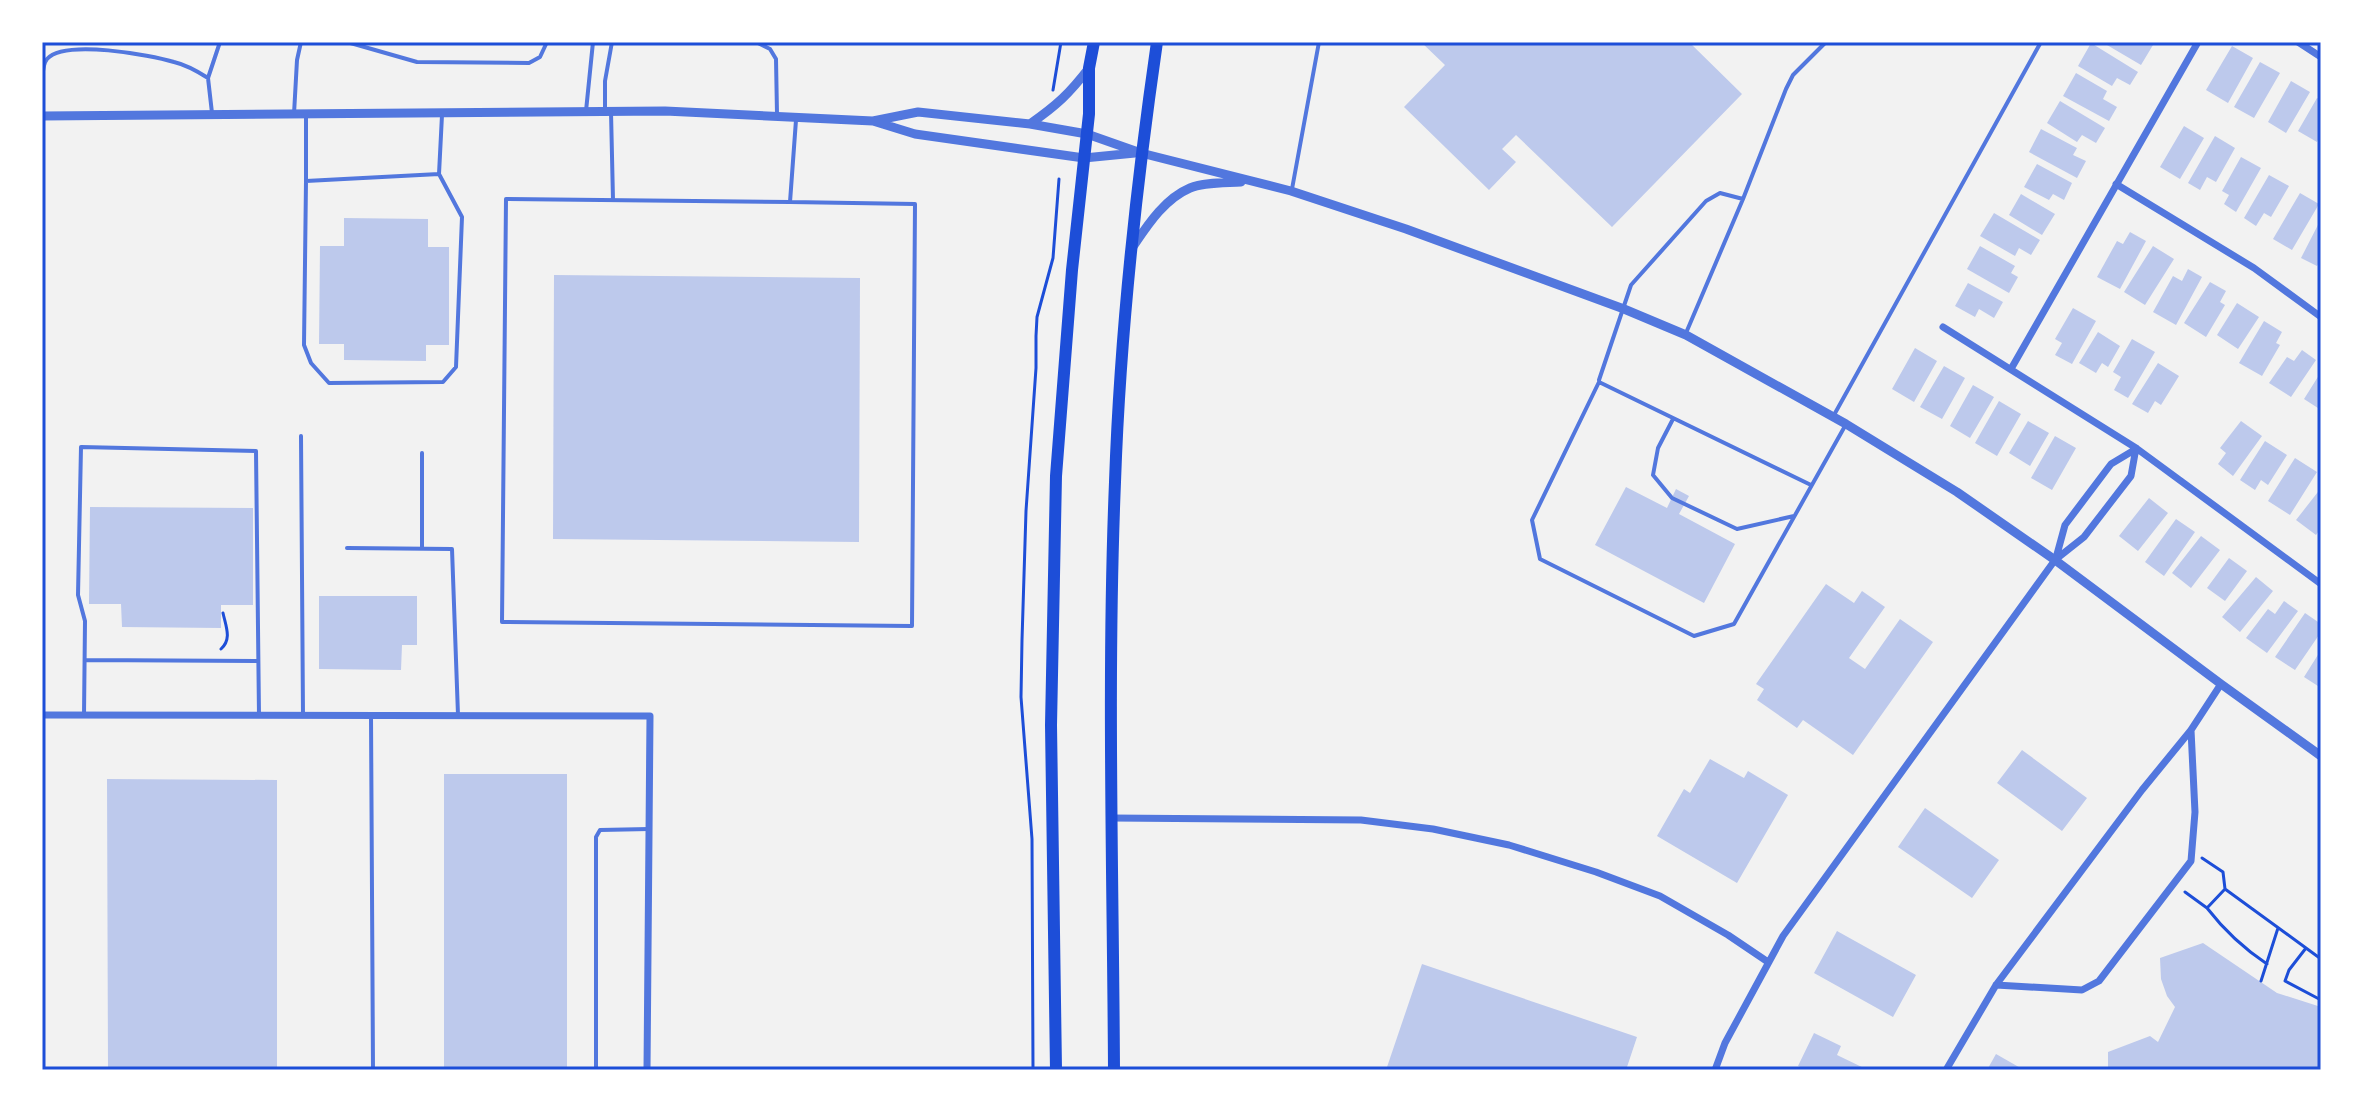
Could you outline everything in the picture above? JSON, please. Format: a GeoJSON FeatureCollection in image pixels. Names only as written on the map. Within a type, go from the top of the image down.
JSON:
{"type":"FeatureCollection","features":[{"type":"Feature","properties":{"kind":"main road"},"geometry":{"type":"LineString","coordinates":[[1056,1070],[1051,725],[1056,476],[1072,270],[1089,114],[1089,68],[1094,42]]}},
{"type":"Feature","properties":{"kind":"main road"},"geometry":{"type":"LineString","coordinates":[[1114,1070],[1111,818],[1115,480],[1141,153],[1157,42]]}},
{"type":"Feature","properties":{"kind":"street"},"geometry":{"type":"LineString","coordinates":[[2011,369],[2198,42]]}},
{"type":"Feature","properties":{"kind":"street"},"geometry":{"type":"LineString","coordinates":[[2298,42],[2321,57]]}},
{"type":"Feature","properties":{"kind":"street"},"geometry":{"type":"LineString","coordinates":[[1030,124],[1058,104],[1089,68]]}},
{"type":"Feature","properties":{"kind":"street"},"geometry":{"type":"LineString","coordinates":[[42,116],[665,111],[873,121],[918,112],[1030,124],[1087,134],[1141,153],[1291,191],[1406,229],[1686,335],[1846,424],[1957,492],[2055,560],[2321,756]]}},
{"type":"Feature","properties":{"kind":"street"},"geometry":{"type":"LineString","coordinates":[[873,121],[915,134],[1084,158],[1141,153]]}},
{"type":"Feature","properties":{"kind":"street"},"geometry":{"type":"LineString","coordinates":[[1132,248],[1161,210],[1191,187],[1249,181]]}},
{"type":"Feature","properties":{"kind":"street"},"geometry":{"type":"LineString","coordinates":[[2116,184],[2254,268],[2321,317]]}},
{"type":"Feature","properties":{"kind":"street"},"geometry":{"type":"LineString","coordinates":[[1943,327],[2136,448],[2321,584]]}},
{"type":"Feature","properties":{"kind":"street"},"geometry":{"type":"LineString","coordinates":[[1715,1070],[1725,1043],[1783,936],[2055,560],[2084,537],[2131,476],[2136,448]]}},
{"type":"Feature","properties":{"kind":"street"},"geometry":{"type":"LineString","coordinates":[[2055,560],[2065,525],[2074,512],[2111,464],[2136,448]]}},
{"type":"Feature","properties":{"kind":"street"},"geometry":{"type":"LineString","coordinates":[[1946,1070],[1996,985],[2142,790],[2191,730],[2221,684]]}},
{"type":"Feature","properties":{"kind":"street"},"geometry":{"type":"LineString","coordinates":[[42,715],[650,716],[647,1070]]}},
{"type":"Feature","properties":{"kind":"street"},"geometry":{"type":"LineString","coordinates":[[1996,985],[2082,990],[2099,981],[2191,861],[2195,812],[2191,730]]}},
{"type":"Feature","properties":{"kind":"street"},"geometry":{"type":"LineString","coordinates":[[1111,818],[1361,820],[1433,829],[1509,845],[1660,896],[1768,962]]}},
{"type":"Feature","properties":{"kind":"lane"},"geometry":{"type":"LineString","coordinates":[[213,115],[208,78],[220,42]]}},
{"type":"Feature","properties":{"kind":"lane"},"geometry":{"type":"LineString","coordinates":[[294,114],[301,42]]}},
{"type":"Feature","properties":{"kind":"lane"},"geometry":{"type":"LineString","coordinates":[[347,42],[417,62],[529,63],[540,57],[547,42]]}},
{"type":"Feature","properties":{"kind":"lane"},"geometry":{"type":"LineString","coordinates":[[586,112],[593,42]]}},
{"type":"Feature","properties":{"kind":"lane"},"geometry":{"type":"LineString","coordinates":[[612,42],[605,81],[613,200]]}},
{"type":"Feature","properties":{"kind":"lane"},"geometry":{"type":"LineString","coordinates":[[756,42],[770,49],[776,59],[777,117]]}},
{"type":"Feature","properties":{"kind":"lane"},"geometry":{"type":"LineString","coordinates":[[770,49],[772,42]]}},
{"type":"Feature","properties":{"kind":"lane"},"geometry":{"type":"LineString","coordinates":[[1291,191],[1319,42]]}},
{"type":"Feature","properties":{"kind":"lane"},"geometry":{"type":"LineString","coordinates":[[1686,335],[1786,89],[1793,75],[1826,42]]}},
{"type":"Feature","properties":{"kind":"lane"},"geometry":{"type":"LineString","coordinates":[[1833,417],[2041,42]]}},
{"type":"Feature","properties":{"kind":"lane"},"geometry":{"type":"LineString","coordinates":[[42,83],[43,63],[49,56],[70,50],[103,49],[174,62],[197,70],[208,78]]}},
{"type":"Feature","properties":{"kind":"lane"},"geometry":{"type":"LineString","coordinates":[[306,114],[304,345],[311,363],[329,383],[443,382],[456,367],[462,217],[439,174],[442,113]]}},
{"type":"Feature","properties":{"kind":"lane"},"geometry":{"type":"LineString","coordinates":[[790,202],[797,118]]}},
{"type":"Feature","properties":{"kind":"lane"},"geometry":{"type":"LineString","coordinates":[[306,181],[439,174]]}},
{"type":"Feature","properties":{"kind":"lane"},"geometry":{"type":"LineString","coordinates":[[1743,199],[1720,193],[1706,201],[1631,285],[1599,382],[1532,520],[1540,559],[1694,636],[1734,624],[1846,424]]}},
{"type":"Feature","properties":{"kind":"lane"},"geometry":{"type":"LineString","coordinates":[[506,199],[790,202],[915,204],[912,626],[502,622],[506,199]]}},
{"type":"Feature","properties":{"kind":"lane"},"geometry":{"type":"LineString","coordinates":[[1599,382],[1811,485]]}},
{"type":"Feature","properties":{"kind":"lane"},"geometry":{"type":"LineString","coordinates":[[1674,418],[1658,448],[1653,475],[1672,498],[1737,529],[1794,516]]}},
{"type":"Feature","properties":{"kind":"lane"},"geometry":{"type":"LineString","coordinates":[[301,436],[303,715]]}},
{"type":"Feature","properties":{"kind":"lane"},"geometry":{"type":"LineString","coordinates":[[84,715],[85,621],[78,595],[81,447],[256,451],[259,715]]}},
{"type":"Feature","properties":{"kind":"lane"},"geometry":{"type":"LineString","coordinates":[[422,453],[422,548]]}},
{"type":"Feature","properties":{"kind":"lane"},"geometry":{"type":"LineString","coordinates":[[347,548],[452,549],[458,715]]}},
{"type":"Feature","properties":{"kind":"lane"},"geometry":{"type":"LineString","coordinates":[[85,660],[258,661]]}},
{"type":"Feature","properties":{"kind":"lane"},"geometry":{"type":"LineString","coordinates":[[371,715],[373,1070]]}},
{"type":"Feature","properties":{"kind":"lane"},"geometry":{"type":"LineString","coordinates":[[596,1070],[596,837],[600,830],[649,829]]}},
{"type":"Feature","properties":{"kind":"path"},"geometry":{"type":"LineString","coordinates":[[1052,97],[1061,42]]}},
{"type":"Feature","properties":{"kind":"path"},"geometry":{"type":"LineString","coordinates":[[1033,1070],[1032,839],[1021,697],[1025,554],[1037,317],[1053,258],[1059,179]]}},
{"type":"Feature","properties":{"kind":"path"},"geometry":{"type":"LineString","coordinates":[[221,649],[228,638],[223,613]]}},
{"type":"Feature","properties":{"kind":"path"},"geometry":{"type":"LineString","coordinates":[[2191,853],[2223,872],[2225,889],[2321,959]]}},
{"type":"Feature","properties":{"kind":"path"},"geometry":{"type":"LineString","coordinates":[[2207,908],[2225,889]]}},
{"type":"Feature","properties":{"kind":"path"},"geometry":{"type":"LineString","coordinates":[[2185,892],[2207,908],[2240,944],[2267,964]]}},
{"type":"Feature","properties":{"kind":"path"},"geometry":{"type":"LineString","coordinates":[[2261,981],[2278,928]]}},
{"type":"Feature","properties":{"kind":"path"},"geometry":{"type":"LineString","coordinates":[[2306,948],[2289,970],[2285,981],[2321,1000]]}},
{"type":"Feature","properties":{"kind":"building"},"geometry":{"type":"Polygon","coordinates":[[[1421,42],[1689,42],[1742,94],[1612,227],[1516,135],[1502,149],[1516,162],[1489,190],[1404,107],[1445,65],[1421,42]]]}},
{"type":"Feature","properties":{"kind":"building"},"geometry":{"type":"Polygon","coordinates":[[[2109,42],[2148,42],[2153,45],[2141,65],[2107,45],[2109,42]]]}},
{"type":"Feature","properties":{"kind":"building"},"geometry":{"type":"Polygon","coordinates":[[[2091,43],[2138,72],[2130,85],[2117,78],[2112,86],[2078,66],[2091,43]]]}},
{"type":"Feature","properties":{"kind":"building"},"geometry":{"type":"Polygon","coordinates":[[[2232,46],[2253,58],[2228,103],[2206,90],[2232,46]]]}},
{"type":"Feature","properties":{"kind":"building"},"geometry":{"type":"Polygon","coordinates":[[[2260,62],[2280,73],[2254,118],[2234,107],[2260,62]]]}},
{"type":"Feature","properties":{"kind":"building"},"geometry":{"type":"Polygon","coordinates":[[[2076,73],[2107,91],[2103,99],[2117,107],[2109,121],[2063,96],[2076,73]]]}},
{"type":"Feature","properties":{"kind":"building"},"geometry":{"type":"Polygon","coordinates":[[[2291,81],[2310,92],[2286,133],[2268,122],[2291,81]]]}},
{"type":"Feature","properties":{"kind":"building"},"geometry":{"type":"Polygon","coordinates":[[[2317,98],[2321,100],[2321,134],[2317,142],[2298,131],[2317,98]]]}},
{"type":"Feature","properties":{"kind":"building"},"geometry":{"type":"Polygon","coordinates":[[[2060,101],[2105,128],[2096,143],[2082,135],[2077,142],[2047,123],[2060,101]]]}},
{"type":"Feature","properties":{"kind":"building"},"geometry":{"type":"Polygon","coordinates":[[[2184,126],[2204,138],[2180,179],[2160,167],[2184,126]]]}},
{"type":"Feature","properties":{"kind":"building"},"geometry":{"type":"Polygon","coordinates":[[[2041,129],[2077,148],[2073,155],[2086,161],[2077,178],[2029,152],[2041,129]]]}},
{"type":"Feature","properties":{"kind":"building"},"geometry":{"type":"Polygon","coordinates":[[[2215,136],[2235,148],[2216,182],[2207,177],[2200,190],[2188,183],[2215,136]]]}},
{"type":"Feature","properties":{"kind":"building"},"geometry":{"type":"Polygon","coordinates":[[[2241,157],[2261,168],[2236,212],[2224,204],[2229,195],[2222,191],[2241,157]]]}},
{"type":"Feature","properties":{"kind":"building"},"geometry":{"type":"Polygon","coordinates":[[[2037,164],[2072,183],[2064,200],[2053,194],[2049,200],[2024,187],[2037,164]]]}},
{"type":"Feature","properties":{"kind":"building"},"geometry":{"type":"Polygon","coordinates":[[[2269,175],[2289,186],[2271,217],[2264,213],[2256,226],[2244,218],[2269,175]]]}},
{"type":"Feature","properties":{"kind":"building"},"geometry":{"type":"Polygon","coordinates":[[[2300,193],[2319,204],[2292,250],[2273,239],[2300,193]]]}},
{"type":"Feature","properties":{"kind":"building"},"geometry":{"type":"Polygon","coordinates":[[[2021,194],[2055,214],[2042,235],[2009,215],[2021,194]]]}},
{"type":"Feature","properties":{"kind":"building"},"geometry":{"type":"Polygon","coordinates":[[[1994,213],[2040,240],[2031,255],[2019,248],[2015,256],[1980,236],[1994,213]]]}},
{"type":"Feature","properties":{"kind":"building"},"geometry":{"type":"Polygon","coordinates":[[[344,218],[428,219],[428,247],[449,247],[449,345],[426,345],[426,361],[344,360],[344,344],[319,344],[320,246],[344,246],[344,218]]]}},
{"type":"Feature","properties":{"kind":"building"},"geometry":{"type":"Polygon","coordinates":[[[2321,219],[2321,259],[2317,266],[2301,258],[2321,219]]]}},
{"type":"Feature","properties":{"kind":"building"},"geometry":{"type":"Polygon","coordinates":[[[2130,232],[2146,241],[2120,289],[2097,277],[2117,241],[2123,244],[2130,232]]]}},
{"type":"Feature","properties":{"kind":"building"},"geometry":{"type":"Polygon","coordinates":[[[1980,246],[2015,266],[2011,273],[2018,277],[2009,293],[1967,269],[1980,246]]]}},
{"type":"Feature","properties":{"kind":"building"},"geometry":{"type":"Polygon","coordinates":[[[2153,246],[2174,259],[2145,305],[2124,292],[2153,246]]]}},
{"type":"Feature","properties":{"kind":"building"},"geometry":{"type":"Polygon","coordinates":[[[2188,269],[2202,277],[2176,325],[2153,312],[2173,276],[2182,281],[2188,269]]]}},
{"type":"Feature","properties":{"kind":"building"},"geometry":{"type":"Polygon","coordinates":[[[554,275],[860,278],[859,542],[553,539],[554,275]]]}},
{"type":"Feature","properties":{"kind":"building"},"geometry":{"type":"Polygon","coordinates":[[[2210,282],[2226,291],[2220,302],[2225,305],[2206,337],[2184,323],[2210,282]]]}},
{"type":"Feature","properties":{"kind":"building"},"geometry":{"type":"Polygon","coordinates":[[[1968,283],[2003,302],[1994,318],[1979,309],[1975,317],[1955,306],[1968,283]]]}},
{"type":"Feature","properties":{"kind":"building"},"geometry":{"type":"Polygon","coordinates":[[[2237,303],[2259,317],[2238,349],[2217,335],[2237,303]]]}},
{"type":"Feature","properties":{"kind":"building"},"geometry":{"type":"Polygon","coordinates":[[[2073,308],[2096,321],[2072,364],[2055,355],[2062,343],[2055,339],[2073,308]]]}},
{"type":"Feature","properties":{"kind":"building"},"geometry":{"type":"Polygon","coordinates":[[[2264,321],[2282,332],[2276,343],[2280,345],[2262,376],[2239,363],[2264,321]]]}},
{"type":"Feature","properties":{"kind":"building"},"geometry":{"type":"Polygon","coordinates":[[[2098,332],[2120,346],[2108,367],[2102,363],[2096,373],[2079,363],[2098,332]]]}},
{"type":"Feature","properties":{"kind":"building"},"geometry":{"type":"Polygon","coordinates":[[[2132,339],[2155,352],[2128,398],[2114,390],[2121,377],[2113,372],[2132,339]]]}},
{"type":"Feature","properties":{"kind":"building"},"geometry":{"type":"Polygon","coordinates":[[[1915,348],[1937,361],[1914,402],[1892,389],[1915,348]]]}},
{"type":"Feature","properties":{"kind":"building"},"geometry":{"type":"Polygon","coordinates":[[[2302,350],[2316,360],[2291,397],[2269,383],[2287,357],[2294,361],[2302,350]]]}},
{"type":"Feature","properties":{"kind":"building"},"geometry":{"type":"Polygon","coordinates":[[[2158,363],[2179,376],[2161,405],[2155,401],[2148,413],[2132,404],[2158,363]]]}},
{"type":"Feature","properties":{"kind":"building"},"geometry":{"type":"Polygon","coordinates":[[[1944,366],[1965,378],[1942,419],[1920,407],[1944,366]]]}},
{"type":"Feature","properties":{"kind":"building"},"geometry":{"type":"Polygon","coordinates":[[[2321,372],[2321,410],[2304,399],[2321,372]]]}},
{"type":"Feature","properties":{"kind":"building"},"geometry":{"type":"Polygon","coordinates":[[[1973,385],[1994,397],[1970,438],[1950,426],[1973,385]]]}},
{"type":"Feature","properties":{"kind":"building"},"geometry":{"type":"Polygon","coordinates":[[[1999,401],[2021,414],[1997,456],[1975,443],[1999,401]]]}},
{"type":"Feature","properties":{"kind":"building"},"geometry":{"type":"Polygon","coordinates":[[[2028,421],[2049,433],[2030,466],[2009,453],[2028,421]]]}},
{"type":"Feature","properties":{"kind":"building"},"geometry":{"type":"Polygon","coordinates":[[[2241,421],[2262,436],[2233,476],[2218,464],[2226,453],[2220,448],[2241,421]]]}},
{"type":"Feature","properties":{"kind":"building"},"geometry":{"type":"Polygon","coordinates":[[[2055,436],[2076,448],[2052,490],[2031,478],[2055,436]]]}},
{"type":"Feature","properties":{"kind":"building"},"geometry":{"type":"Polygon","coordinates":[[[2265,441],[2287,455],[2268,485],[2261,480],[2255,490],[2240,480],[2265,441]]]}},
{"type":"Feature","properties":{"kind":"building"},"geometry":{"type":"Polygon","coordinates":[[[2295,458],[2317,472],[2290,515],[2268,501],[2295,458]]]}},
{"type":"Feature","properties":{"kind":"building"},"geometry":{"type":"Polygon","coordinates":[[[1626,487],[1667,508],[1676,489],[1689,496],[1679,514],[1735,544],[1704,603],[1595,545],[1626,487]]]}},
{"type":"Feature","properties":{"kind":"building"},"geometry":{"type":"Polygon","coordinates":[[[2321,488],[2321,528],[2316,535],[2296,520],[2321,488]]]}},
{"type":"Feature","properties":{"kind":"building"},"geometry":{"type":"Polygon","coordinates":[[[2149,498],[2168,513],[2138,551],[2119,536],[2149,498]]]}},
{"type":"Feature","properties":{"kind":"building"},"geometry":{"type":"Polygon","coordinates":[[[90,507],[253,508],[253,605],[221,605],[221,628],[122,627],[121,604],[89,604],[90,507]]]}},
{"type":"Feature","properties":{"kind":"building"},"geometry":{"type":"Polygon","coordinates":[[[2176,519],[2195,532],[2164,576],[2145,562],[2176,519]]]}},
{"type":"Feature","properties":{"kind":"building"},"geometry":{"type":"Polygon","coordinates":[[[2201,536],[2220,550],[2191,588],[2172,573],[2201,536]]]}},
{"type":"Feature","properties":{"kind":"building"},"geometry":{"type":"Polygon","coordinates":[[[2229,558],[2247,571],[2225,601],[2207,588],[2229,558]]]}},
{"type":"Feature","properties":{"kind":"building"},"geometry":{"type":"Polygon","coordinates":[[[2256,577],[2273,591],[2240,632],[2222,617],[2256,577]]]}},
{"type":"Feature","properties":{"kind":"building"},"geometry":{"type":"Polygon","coordinates":[[[1826,584],[1854,603],[1862,591],[1885,607],[1849,658],[1865,669],[1900,619],[1933,642],[1853,755],[1803,720],[1797,728],[1757,700],[1764,689],[1756,684],[1826,584]]]}},
{"type":"Feature","properties":{"kind":"building"},"geometry":{"type":"Polygon","coordinates":[[[319,596],[417,596],[417,645],[402,645],[401,670],[319,669],[319,596]]]}},
{"type":"Feature","properties":{"kind":"building"},"geometry":{"type":"Polygon","coordinates":[[[2284,601],[2298,611],[2267,653],[2246,638],[2268,609],[2275,614],[2284,601]]]}},
{"type":"Feature","properties":{"kind":"building"},"geometry":{"type":"Polygon","coordinates":[[[2305,613],[2321,624],[2321,632],[2295,670],[2275,657],[2305,613]]]}},
{"type":"Feature","properties":{"kind":"building"},"geometry":{"type":"Polygon","coordinates":[[[2321,650],[2321,688],[2304,677],[2321,650]]]}},
{"type":"Feature","properties":{"kind":"building"},"geometry":{"type":"Polygon","coordinates":[[[2022,750],[2087,798],[2062,831],[1997,783],[2022,750]]]}},
{"type":"Feature","properties":{"kind":"building"},"geometry":{"type":"Polygon","coordinates":[[[1710,759],[1744,778],[1748,771],[1788,795],[1737,883],[1657,836],[1684,789],[1690,793],[1710,759]]]}},
{"type":"Feature","properties":{"kind":"building"},"geometry":{"type":"Polygon","coordinates":[[[444,774],[567,774],[567,1070],[444,1070],[444,774]]]}},
{"type":"Feature","properties":{"kind":"building"},"geometry":{"type":"Polygon","coordinates":[[[107,779],[277,780],[277,1070],[108,1070],[107,779]]]}},
{"type":"Feature","properties":{"kind":"building"},"geometry":{"type":"Polygon","coordinates":[[[1925,808],[1999,860],[1972,898],[1898,847],[1925,808]]]}},
{"type":"Feature","properties":{"kind":"building"},"geometry":{"type":"Polygon","coordinates":[[[1837,931],[1916,975],[1893,1017],[1814,973],[1837,931]]]}},
{"type":"Feature","properties":{"kind":"building"},"geometry":{"type":"Polygon","coordinates":[[[2203,943],[2277,993],[2321,1007],[2321,1070],[2108,1070],[2108,1052],[2150,1036],[2158,1042],[2175,1007],[2161,979],[2160,958],[2203,943]]]}},
{"type":"Feature","properties":{"kind":"building"},"geometry":{"type":"Polygon","coordinates":[[[1422,964],[1637,1037],[1626,1070],[1386,1070],[1422,964]]]}},
{"type":"Feature","properties":{"kind":"building"},"geometry":{"type":"Polygon","coordinates":[[[1814,1033],[1841,1046],[1837,1055],[1868,1070],[1807,1070],[1798,1066],[1814,1033]]]}},
{"type":"Feature","properties":{"kind":"building"},"geometry":{"type":"Polygon","coordinates":[[[1996,1054],[2024,1070],[1987,1070],[1996,1054]]]}}]}
